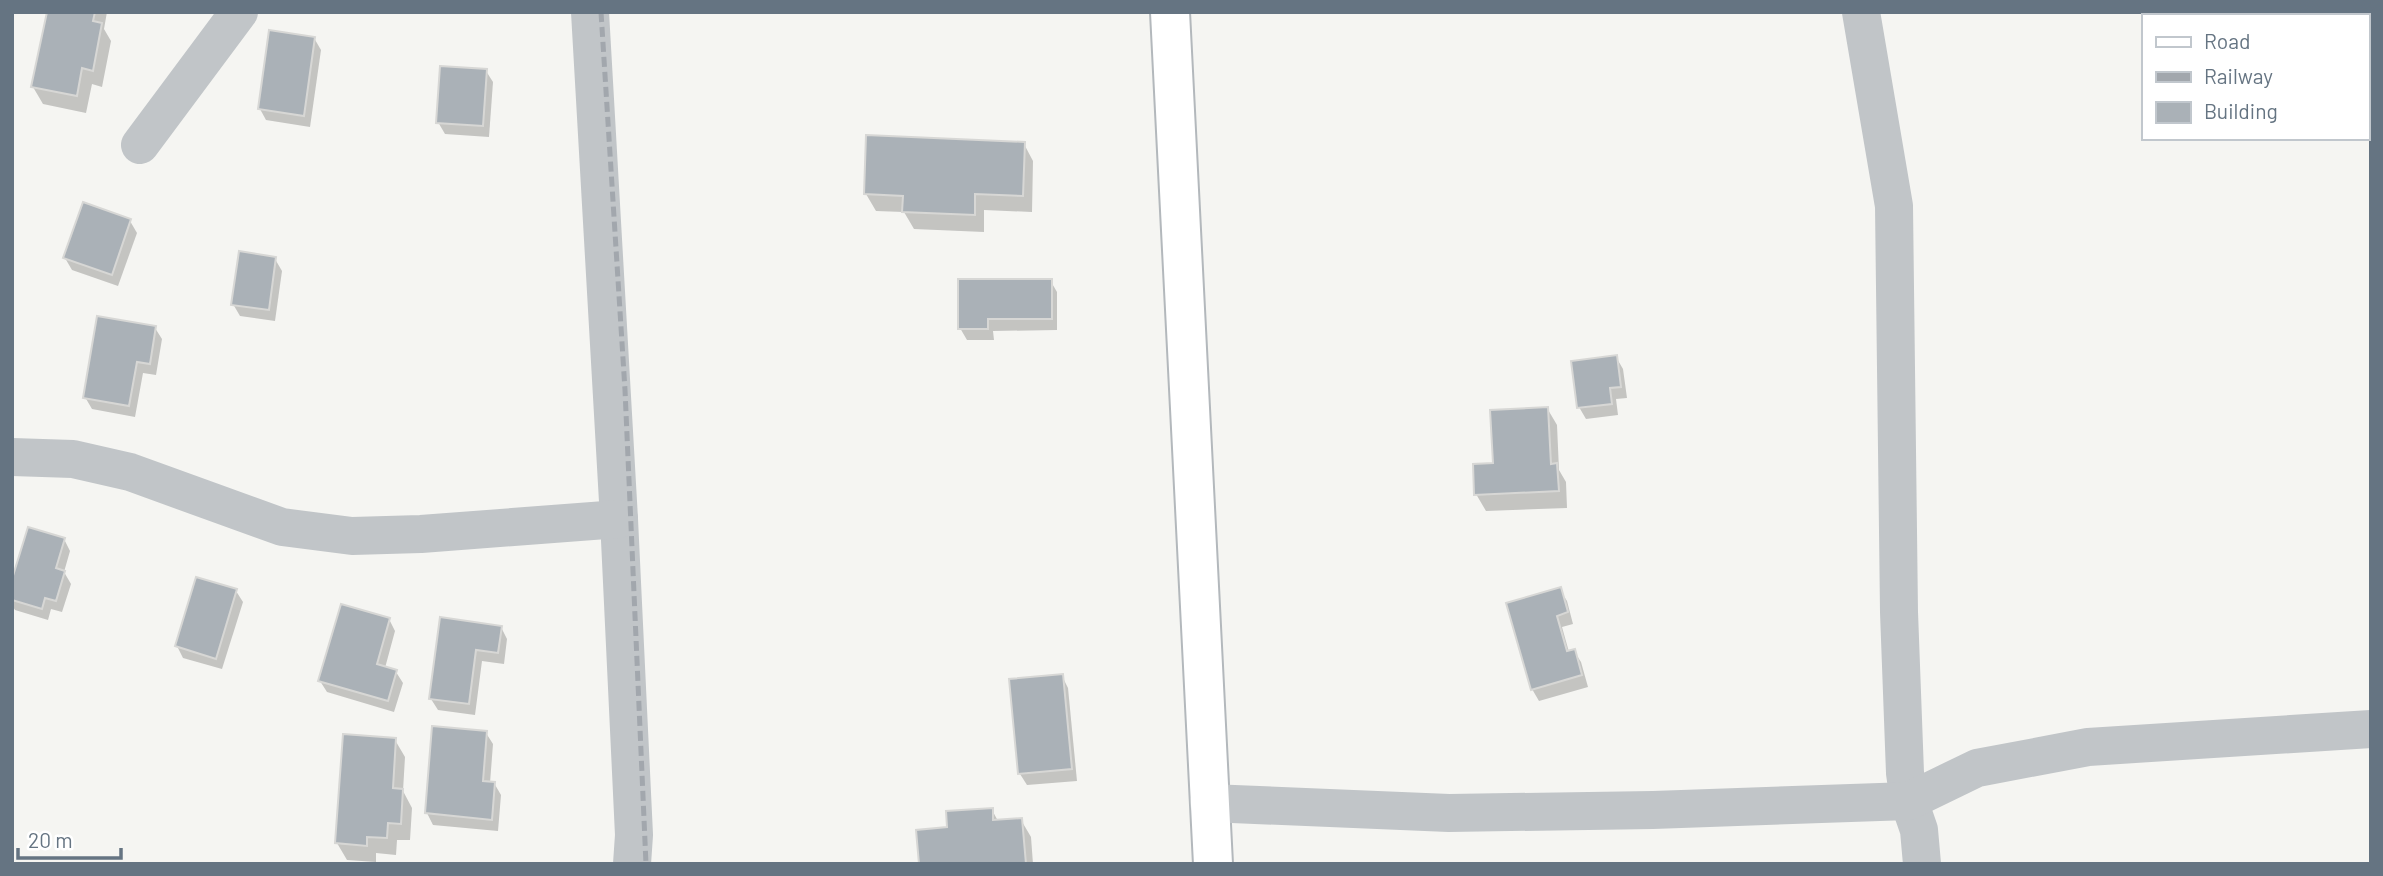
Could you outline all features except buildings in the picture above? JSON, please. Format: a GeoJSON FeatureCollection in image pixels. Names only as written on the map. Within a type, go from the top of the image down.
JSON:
{"type":"FeatureCollection","features":[{"type":"Feature","properties":{"kind":"street"},"geometry":{"type":"LineString","coordinates":[[140,145],[239,12]]}},
{"type":"Feature","properties":{"kind":"street"},"geometry":{"type":"LineString","coordinates":[[590,12],[620,519],[634,835],[632,864]]}},
{"type":"Feature","properties":{"kind":"street"},"geometry":{"type":"LineString","coordinates":[[1170,12],[1213,864]]}},
{"type":"Feature","properties":{"kind":"street"},"geometry":{"type":"LineString","coordinates":[[1861,12],[1894,206],[1899,612],[1905,773],[1909,800],[1919,830],[1922,864]]}},
{"type":"Feature","properties":{"kind":"street"},"geometry":{"type":"LineString","coordinates":[[12,457],[74,458],[130,472],[282,527],[352,536],[421,534],[620,519]]}},
{"type":"Feature","properties":{"kind":"street"},"geometry":{"type":"LineString","coordinates":[[1209,803],[1449,813],[1667,809],[1909,800],[1977,768],[2088,747],[2371,729]]}},
{"type":"Feature","properties":{"kind":"railway"},"geometry":{"type":"LineString","coordinates":[[601,12],[625,390],[646,864]]}}]}
